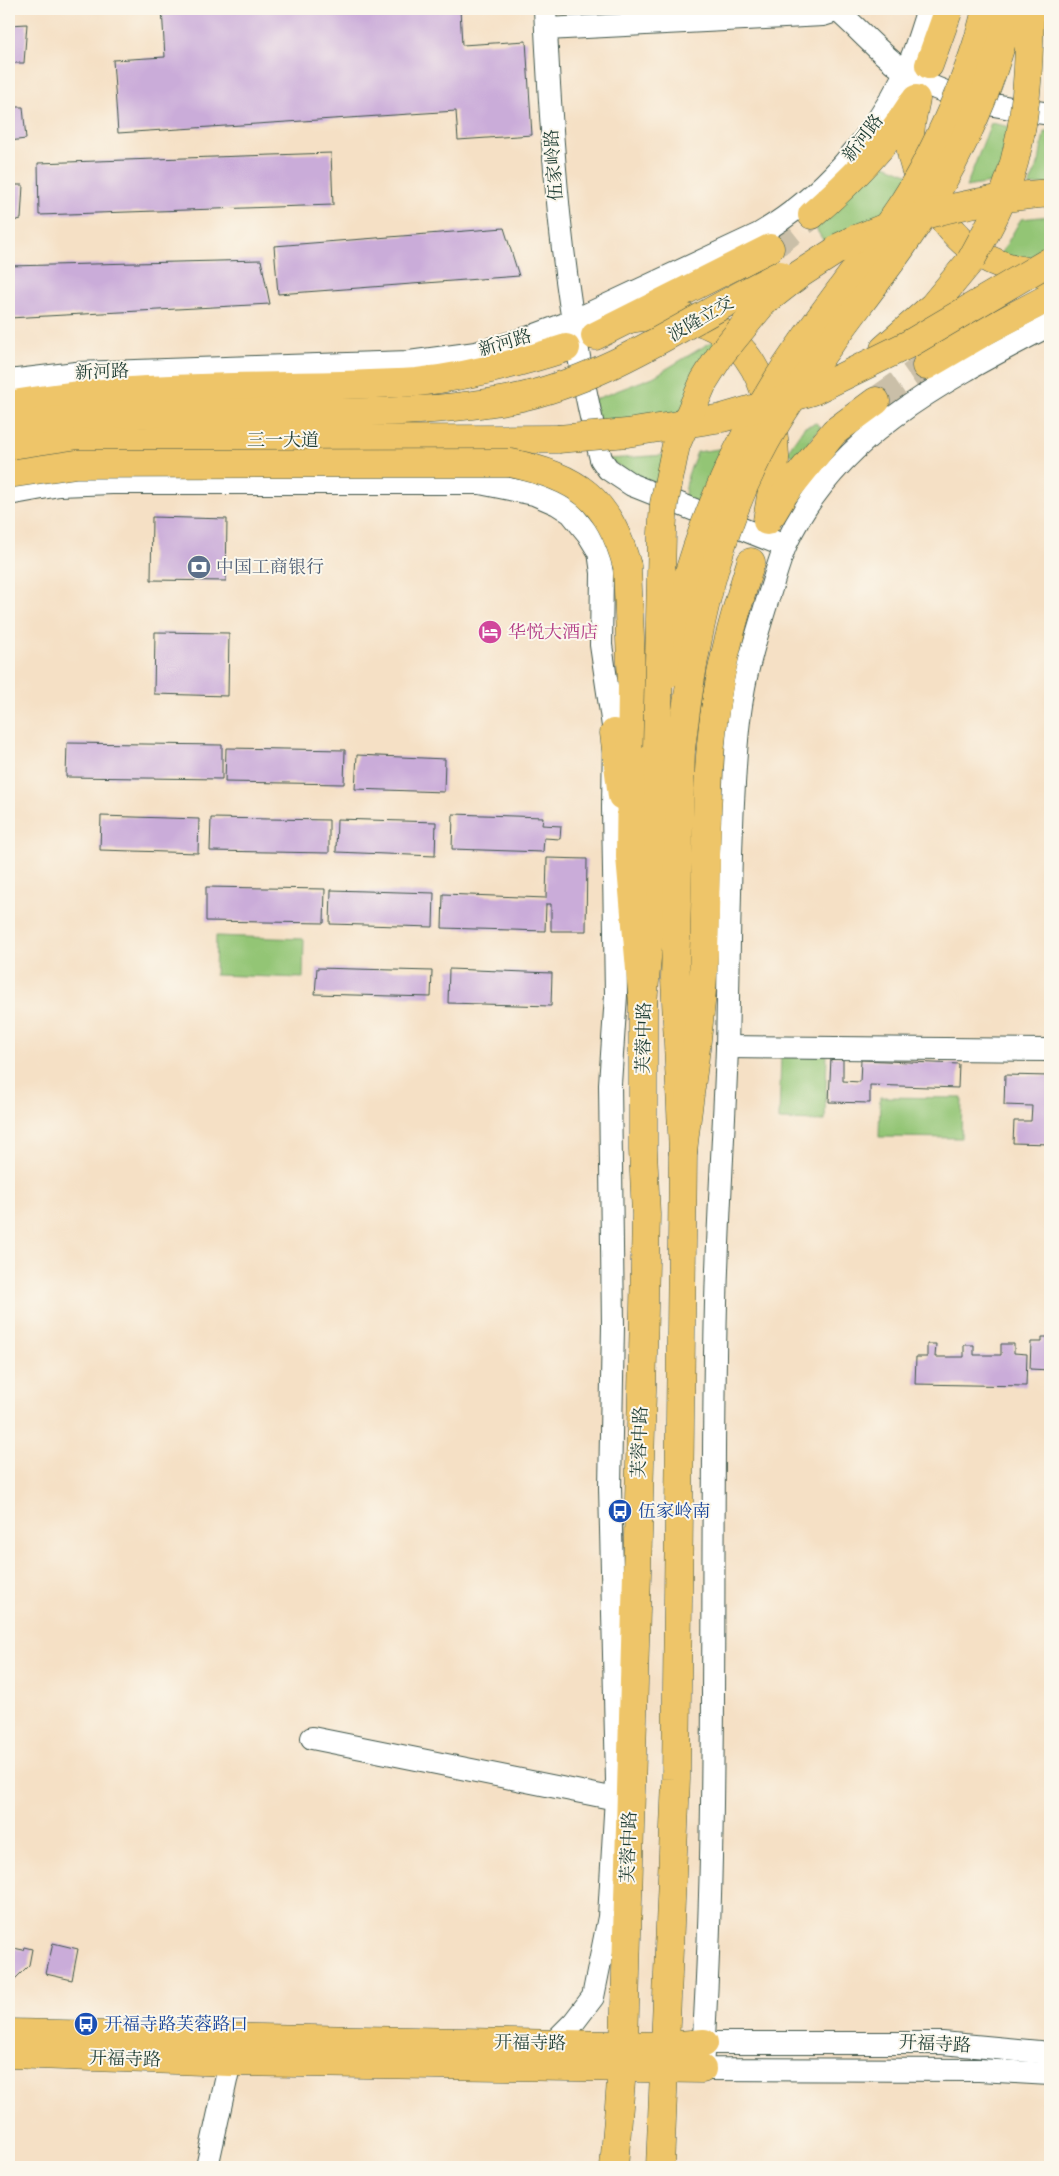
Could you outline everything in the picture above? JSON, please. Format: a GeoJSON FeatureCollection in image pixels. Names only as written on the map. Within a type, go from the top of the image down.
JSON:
{"type":"FeatureCollection","features":[{"type":"Feature","properties":{"kind":"main road"},"geometry":{"type":"LineString","coordinates":[[918,68],[949,9]]}},
{"type":"Feature","properties":{"kind":"main road"},"geometry":{"type":"LineString","coordinates":[[669,748],[670,657],[681,595],[715,496],[738,449],[774,385],[904,202],[936,140],[967,73],[986,9]]}},
{"type":"Feature","properties":{"kind":"main road"},"geometry":{"type":"LineString","coordinates":[[669,748],[686,700],[702,610],[721,547],[746,482],[774,427],[817,362],[902,246],[938,188],[967,131],[992,72],[1010,9]]}},
{"type":"Feature","properties":{"kind":"main road"},"geometry":{"type":"LineString","coordinates":[[862,368],[905,333],[933,306],[971,260],[993,220],[1009,181],[1021,135],[1028,73],[1030,9]]}},
{"type":"Feature","properties":{"kind":"main road"},"geometry":{"type":"LineString","coordinates":[[812,215],[871,160],[888,140],[916,98],[911,124],[912,158],[920,183],[952,232],[967,247],[992,262],[1050,274]]}},
{"type":"Feature","properties":{"kind":"main road","name":"波隆立交"},"geometry":{"type":"LineString","coordinates":[[512,400],[559,388],[626,359],[768,281],[854,239],[933,212],[979,202],[1050,193]]}},
{"type":"Feature","properties":{"kind":"main road"},"geometry":{"type":"LineString","coordinates":[[669,748],[662,533],[664,504],[676,445],[704,382],[720,354],[740,330],[778,290],[854,239]]}},
{"type":"Feature","properties":{"kind":"main road"},"geometry":{"type":"LineString","coordinates":[[595,336],[770,248]]}},
{"type":"Feature","properties":{"kind":"main road"},"geometry":{"type":"LineString","coordinates":[[862,368],[954,319],[1050,261]]}},
{"type":"Feature","properties":{"kind":"main road"},"geometry":{"type":"LineString","coordinates":[[926,366],[991,328],[1050,297]]}},
{"type":"Feature","properties":{"kind":"main road"},"geometry":{"type":"LineString","coordinates":[[630,319],[668,314],[713,326],[743,351],[755,367],[765,390],[774,440],[774,479],[767,521],[784,494],[834,432],[876,401]]}},
{"type":"Feature","properties":{"kind":"main road"},"geometry":{"type":"LineString","coordinates":[[9,405],[61,396],[117,392],[363,385],[459,377],[512,365],[566,348]]}},
{"type":"Feature","properties":{"kind":"main road","name":"三一大道"},"geometry":{"type":"LineString","coordinates":[[9,455],[78,443],[174,440],[558,439],[627,433],[722,418],[813,391],[862,368]]}},
{"type":"Feature","properties":{"kind":"main road"},"geometry":{"type":"LineString","coordinates":[[9,423],[61,396]]}},
{"type":"Feature","properties":{"kind":"main road","name":"三一大道"},"geometry":{"type":"LineString","coordinates":[[9,428],[64,419],[123,415],[381,412],[444,409],[512,400]]}},
{"type":"Feature","properties":{"kind":"main road"},"geometry":{"type":"LineString","coordinates":[[9,455],[76,464],[510,463],[544,470],[569,481],[594,500],[610,521],[621,545],[627,566],[632,686],[630,857]]}},
{"type":"Feature","properties":{"kind":"main road"},"geometry":{"type":"LineString","coordinates":[[9,474],[76,464]]}},
{"type":"Feature","properties":{"kind":"main road"},"geometry":{"type":"LineString","coordinates":[[682,1152],[703,976],[706,821],[711,742],[719,684],[729,639],[751,562]]}},
{"type":"Feature","properties":{"kind":"main road"},"geometry":{"type":"LineString","coordinates":[[614,733],[630,857],[643,1003]]}},
{"type":"Feature","properties":{"kind":"main road","name":"芙蓉中路"},"geometry":{"type":"LineString","coordinates":[[614,2167],[622,2056],[646,1215],[642,1150],[643,1003],[656,856],[669,748]]}},
{"type":"Feature","properties":{"kind":"main road","name":"芙蓉中路"},"geometry":{"type":"LineString","coordinates":[[660,2167],[676,1779],[682,1152],[669,748]]}},
{"type":"Feature","properties":{"kind":"main road","name":"开福寺路"},"geometry":{"type":"LineString","coordinates":[[9,2033],[553,2043],[622,2056]]}},
{"type":"Feature","properties":{"kind":"main road","name":"开福寺路"},"geometry":{"type":"LineString","coordinates":[[9,2054],[230,2062],[622,2056],[665,2058],[703,2056]]}},
{"type":"Feature","properties":{"kind":"street","name":"新河路"},"geometry":{"type":"LineString","coordinates":[[9,381],[76,373],[409,362],[476,353],[530,337],[573,320],[733,247],[786,218],[812,197],[866,138],[918,68],[928,9]]}},
{"type":"Feature","properties":{"kind":"street"},"geometry":{"type":"LineString","coordinates":[[546,19],[824,15],[840,10],[918,68],[945,92],[989,104],[1050,114]]}},
{"type":"Feature","properties":{"kind":"street","name":"伍家岭路"},"geometry":{"type":"LineString","coordinates":[[546,19],[554,183],[561,244],[573,320],[597,446],[601,459],[608,469]]}},
{"type":"Feature","properties":{"kind":"street"},"geometry":{"type":"LineString","coordinates":[[703,2056],[714,1765],[716,1304],[727,1047],[731,848],[735,762],[742,698],[756,638],[786,546],[806,508],[833,474],[892,417],[958,374],[1050,325]]}},
{"type":"Feature","properties":{"kind":"street"},"geometry":{"type":"LineString","coordinates":[[571,513],[608,469],[632,485],[786,546]]}},
{"type":"Feature","properties":{"kind":"street"},"geometry":{"type":"LineString","coordinates":[[9,494],[59,485],[112,483],[480,483],[534,494],[571,513],[588,534],[599,552],[602,573],[601,645],[614,733],[613,808],[616,995],[610,1084],[613,1326],[610,1487],[617,1780],[609,1917],[593,1996],[574,2022],[553,2043]]}},
{"type":"Feature","properties":{"kind":"street"},"geometry":{"type":"LineString","coordinates":[[727,1047],[1050,1050]]}},
{"type":"Feature","properties":{"kind":"street"},"geometry":{"type":"LineString","coordinates":[[312,1738],[616,1800]]}},
{"type":"Feature","properties":{"kind":"street","name":"开福寺路"},"geometry":{"type":"LineString","coordinates":[[703,2056],[942,2043],[1050,2054]]}},
{"type":"Feature","properties":{"kind":"street","name":"开福寺路"},"geometry":{"type":"LineString","coordinates":[[703,2056],[1050,2074]]}},
{"type":"Feature","properties":{"kind":"street"},"geometry":{"type":"LineString","coordinates":[[207,2167],[230,2062]]}},
{"type":"Feature","properties":{"kind":"green space"},"geometry":{"type":"Polygon","coordinates":[[[991,123],[1016,128],[1002,181],[966,187],[991,123]]]}},
{"type":"Feature","properties":{"kind":"green space"},"geometry":{"type":"Polygon","coordinates":[[[1044,132],[1050,132],[1050,184],[1029,186],[1039,162],[1044,132]]]}},
{"type":"Feature","properties":{"kind":"green space"},"geometry":{"type":"Polygon","coordinates":[[[878,162],[910,175],[887,216],[825,243],[816,229],[820,218],[878,162]]]}},
{"type":"Feature","properties":{"kind":"green space"},"geometry":{"type":"Polygon","coordinates":[[[1050,216],[1050,254],[1026,267],[998,259],[1021,219],[1050,216]]]}},
{"type":"Feature","properties":{"kind":"green space"},"geometry":{"type":"Polygon","coordinates":[[[721,336],[683,414],[599,429],[593,400],[653,377],[721,336]]]}},
{"type":"Feature","properties":{"kind":"green space"},"geometry":{"type":"Polygon","coordinates":[[[816,423],[821,427],[796,459],[787,452],[804,427],[816,423]]]}},
{"type":"Feature","properties":{"kind":"green space"},"geometry":{"type":"Polygon","coordinates":[[[732,447],[705,508],[684,500],[688,475],[697,452],[732,447]]]}},
{"type":"Feature","properties":{"kind":"green space"},"geometry":{"type":"Polygon","coordinates":[[[665,455],[657,491],[608,459],[665,455]]]}},
{"type":"Feature","properties":{"kind":"green space"},"geometry":{"type":"Polygon","coordinates":[[[216,936],[304,939],[303,978],[215,975],[216,936]]]}},
{"type":"Feature","properties":{"kind":"green space"},"geometry":{"type":"Polygon","coordinates":[[[781,1054],[827,1055],[825,1121],[779,1120],[781,1054]]]}},
{"type":"Feature","properties":{"kind":"green space"},"geometry":{"type":"Polygon","coordinates":[[[880,1097],[962,1098],[961,1138],[879,1137],[880,1097]]]}},
{"type":"Feature","properties":{"kind":"building"},"geometry":{"type":"Polygon","coordinates":[[[162,9],[460,9],[462,45],[526,41],[532,135],[458,140],[456,111],[118,133],[113,60],[165,57],[162,9]]]}},
{"type":"Feature","properties":{"kind":"building"},"geometry":{"type":"Polygon","coordinates":[[[579,9],[645,9],[645,10],[578,15],[579,9]]]}},
{"type":"Feature","properties":{"kind":"building"},"geometry":{"type":"Polygon","coordinates":[[[27,24],[24,63],[9,63],[9,25],[27,24]]]}},
{"type":"Feature","properties":{"kind":"building"},"geometry":{"type":"Polygon","coordinates":[[[9,107],[23,107],[26,139],[9,141],[9,107]]]}},
{"type":"Feature","properties":{"kind":"building"},"geometry":{"type":"Polygon","coordinates":[[[331,153],[333,205],[39,215],[38,163],[331,153]]]}},
{"type":"Feature","properties":{"kind":"building"},"geometry":{"type":"Polygon","coordinates":[[[9,185],[23,185],[21,219],[9,222],[9,185]]]}},
{"type":"Feature","properties":{"kind":"building"},"geometry":{"type":"Polygon","coordinates":[[[504,228],[519,276],[278,294],[274,246],[504,228]]]}},
{"type":"Feature","properties":{"kind":"building"},"geometry":{"type":"Polygon","coordinates":[[[261,260],[270,304],[9,318],[9,266],[261,260]]]}},
{"type":"Feature","properties":{"kind":"building"},"geometry":{"type":"Polygon","coordinates":[[[152,517],[227,519],[226,581],[151,580],[152,517]]]}},
{"type":"Feature","properties":{"kind":"building"},"geometry":{"type":"Polygon","coordinates":[[[155,632],[229,633],[228,696],[154,694],[155,632]]]}},
{"type":"Feature","properties":{"kind":"building"},"geometry":{"type":"Polygon","coordinates":[[[67,743],[222,745],[222,779],[66,777],[67,743]]]}},
{"type":"Feature","properties":{"kind":"building"},"geometry":{"type":"Polygon","coordinates":[[[226,748],[345,750],[344,784],[225,782],[226,748]]]}},
{"type":"Feature","properties":{"kind":"building"},"geometry":{"type":"Polygon","coordinates":[[[357,755],[445,759],[444,792],[355,789],[357,755]]]}},
{"type":"Feature","properties":{"kind":"building"},"geometry":{"type":"Polygon","coordinates":[[[453,814],[543,817],[542,825],[561,826],[560,839],[544,838],[543,852],[452,849],[453,814]]]}},
{"type":"Feature","properties":{"kind":"building"},"geometry":{"type":"Polygon","coordinates":[[[101,816],[199,819],[198,853],[100,850],[101,816]]]}},
{"type":"Feature","properties":{"kind":"building"},"geometry":{"type":"Polygon","coordinates":[[[211,818],[329,820],[329,853],[210,851],[211,818]]]}},
{"type":"Feature","properties":{"kind":"building"},"geometry":{"type":"Polygon","coordinates":[[[337,819],[436,822],[435,856],[336,852],[337,819]]]}},
{"type":"Feature","properties":{"kind":"building"},"geometry":{"type":"Polygon","coordinates":[[[547,858],[587,859],[586,931],[551,931],[551,904],[546,904],[545,931],[442,928],[443,894],[546,898],[547,858]]]}},
{"type":"Feature","properties":{"kind":"building"},"geometry":{"type":"Polygon","coordinates":[[[206,887],[325,889],[324,923],[206,921],[206,887]]]}},
{"type":"Feature","properties":{"kind":"building"},"geometry":{"type":"Polygon","coordinates":[[[331,890],[434,893],[433,927],[330,924],[331,890]]]}},
{"type":"Feature","properties":{"kind":"building"},"geometry":{"type":"Polygon","coordinates":[[[317,968],[432,971],[431,997],[315,994],[317,968]]]}},
{"type":"Feature","properties":{"kind":"building"},"geometry":{"type":"Polygon","coordinates":[[[449,969],[552,973],[551,1006],[448,1003],[449,969]]]}},
{"type":"Feature","properties":{"kind":"building"},"geometry":{"type":"Polygon","coordinates":[[[831,1057],[843,1057],[843,1081],[860,1082],[861,1060],[959,1064],[958,1088],[870,1085],[870,1103],[829,1102],[831,1057]]]}},
{"type":"Feature","properties":{"kind":"building"},"geometry":{"type":"Polygon","coordinates":[[[1005,1075],[1050,1076],[1050,1144],[1013,1143],[1014,1121],[1031,1121],[1032,1106],[1004,1105],[1005,1075]]]}},
{"type":"Feature","properties":{"kind":"building"},"geometry":{"type":"Polygon","coordinates":[[[1042,1337],[1050,1337],[1050,1370],[1030,1369],[1031,1342],[1042,1342],[1042,1337]]]}},
{"type":"Feature","properties":{"kind":"building"},"geometry":{"type":"Polygon","coordinates":[[[927,1344],[936,1344],[935,1357],[964,1357],[964,1345],[974,1345],[974,1355],[1001,1355],[1001,1344],[1014,1344],[1014,1353],[1027,1354],[1026,1386],[915,1384],[916,1357],[927,1357],[927,1344]]]}},
{"type":"Feature","properties":{"kind":"building"},"geometry":{"type":"Polygon","coordinates":[[[53,1943],[78,1949],[72,1980],[46,1974],[53,1943]]]}},
{"type":"Feature","properties":{"kind":"building"},"geometry":{"type":"Polygon","coordinates":[[[9,1947],[23,1950],[24,1947],[32,1949],[29,1965],[15,1979],[9,1979],[9,1947]]]}},
{"type":"Feature","properties":{"kind":"tunnel"},"geometry":{"type":"LineString","coordinates":[[770,248],[812,215]]}},
{"type":"Feature","properties":{"kind":"tunnel"},"geometry":{"type":"LineString","coordinates":[[876,401],[926,366]]}},
{"type":"Feature","properties":{"kind":"place","name":"中国工商银行"},"geometry":{"type":"Point","coordinates":[199,567]}},
{"type":"Feature","properties":{"kind":"place","name":"华悦大酒店"},"geometry":{"type":"Point","coordinates":[490,632]}},
{"type":"Feature","properties":{"kind":"place","name":"伍家岭南"},"geometry":{"type":"Point","coordinates":[620,1511]}},
{"type":"Feature","properties":{"kind":"place","name":"开福寺路芙蓉路口"},"geometry":{"type":"Point","coordinates":[86,2024]}}]}
